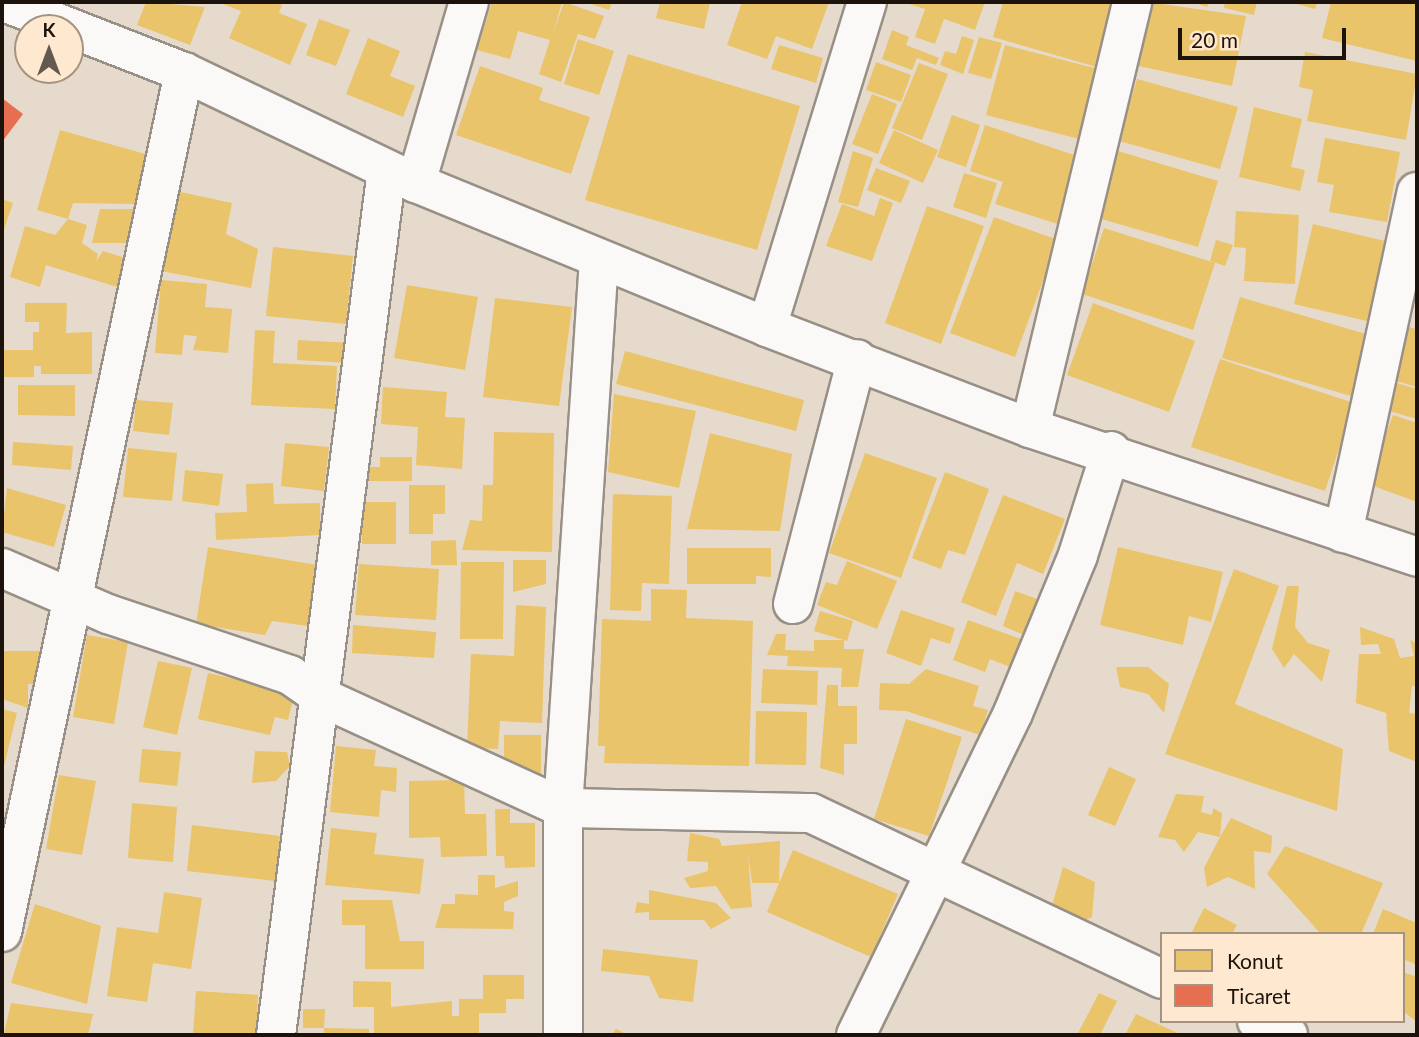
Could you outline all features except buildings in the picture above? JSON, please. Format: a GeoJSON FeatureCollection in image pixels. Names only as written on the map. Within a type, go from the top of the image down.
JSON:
{"type":"FeatureCollection","features":[{"type":"Feature","properties":{"kind":"street"},"geometry":{"type":"LineString","coordinates":[[4,2],[184,72],[402,176],[767,327],[857,359],[1030,428],[1111,451],[1417,557]]}},
{"type":"Feature","properties":{"kind":"street"},"geometry":{"type":"LineString","coordinates":[[276,1035],[321,697],[402,176],[469,2]]}},
{"type":"Feature","properties":{"kind":"street"},"geometry":{"type":"LineString","coordinates":[[767,327],[867,2]]}},
{"type":"Feature","properties":{"kind":"street"},"geometry":{"type":"LineString","coordinates":[[1030,428],[1132,2]]}},
{"type":"Feature","properties":{"kind":"street"},"geometry":{"type":"LineString","coordinates":[[2,932],[184,72]]}},
{"type":"Feature","properties":{"kind":"street"},"geometry":{"type":"LineString","coordinates":[[1343,533],[1417,192]]}},
{"type":"Feature","properties":{"kind":"street"},"geometry":{"type":"LineString","coordinates":[[563,1035],[563,808],[599,259]]}},
{"type":"Feature","properties":{"kind":"street"},"geometry":{"type":"LineString","coordinates":[[793,604],[857,359]]}},
{"type":"Feature","properties":{"kind":"street"},"geometry":{"type":"LineString","coordinates":[[856,1035],[938,872],[1033,664],[1111,451]]}},
{"type":"Feature","properties":{"kind":"street"},"geometry":{"type":"LineString","coordinates":[[2,568],[74,599],[290,675],[321,697],[563,808],[811,813],[1160,978]]}},
{"type":"Feature","properties":{"kind":"street"},"geometry":{"type":"LineString","coordinates":[[1262,1023],[1289,1035]]}}]}
